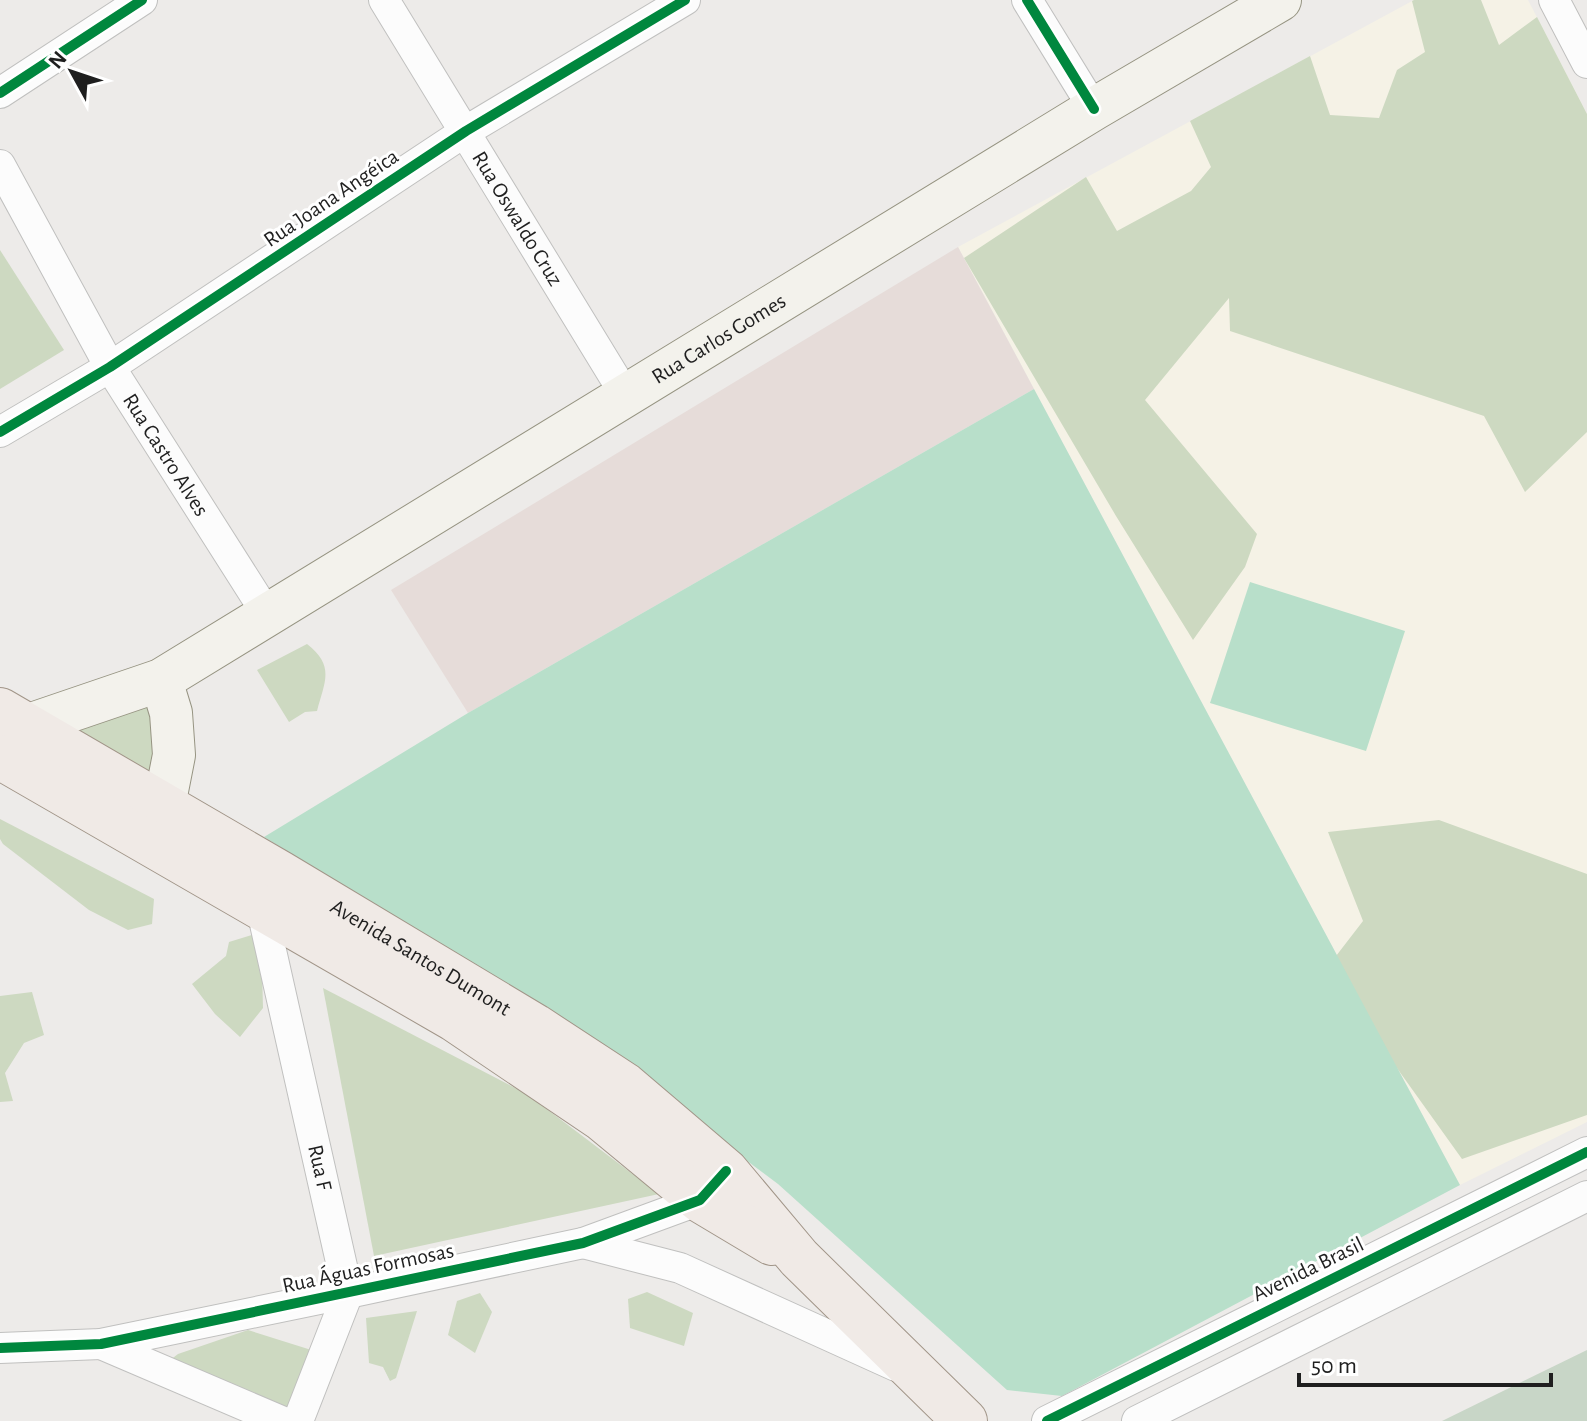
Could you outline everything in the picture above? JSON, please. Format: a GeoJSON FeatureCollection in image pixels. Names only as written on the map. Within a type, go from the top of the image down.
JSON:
{"type":"FeatureCollection","features":[{"type":"Feature","properties":{"kind":"main road","name":"Rua Carlos Gomes"},"geometry":{"type":"LineString","coordinates":[[8,738],[161,680],[1094,109],[1280,0]]}},
{"type":"Feature","properties":{"kind":"main road"},"geometry":{"type":"LineString","coordinates":[[154,823],[174,755],[171,713],[161,680]]}},
{"type":"Feature","properties":{"kind":"main road","name":"Avenida Santos Dumont"},"geometry":{"type":"LineString","coordinates":[[8,738],[464,1005],[602,1119],[713,1186],[799,1258],[965,1421]]}},
{"type":"Feature","properties":{"kind":"main road","name":"Avenida Santos Dumont"},"geometry":{"type":"LineString","coordinates":[[154,823],[261,906],[464,1005]]}},
{"type":"Feature","properties":{"kind":"street"},"geometry":{"type":"LineString","coordinates":[[0,93],[142,0]]}},
{"type":"Feature","properties":{"kind":"street","name":"Rua Oswaldo Cruz"},"geometry":{"type":"LineString","coordinates":[[384,0],[626,396]]}},
{"type":"Feature","properties":{"kind":"street","name":"Rua Joana Angéica"},"geometry":{"type":"LineString","coordinates":[[0,432],[110,367],[466,131],[685,0]]}},
{"type":"Feature","properties":{"kind":"street"},"geometry":{"type":"LineString","coordinates":[[1027,0],[1094,109]]}},
{"type":"Feature","properties":{"kind":"street"},"geometry":{"type":"LineString","coordinates":[[1554,0],[1587,63]]}},
{"type":"Feature","properties":{"kind":"street","name":"Rua Castro Alves"},"geometry":{"type":"LineString","coordinates":[[0,165],[110,367],[267,614]]}},
{"type":"Feature","properties":{"kind":"street","name":"Rua F"},"geometry":{"type":"LineString","coordinates":[[261,906],[348,1293]]}},
{"type":"Feature","properties":{"kind":"street","name":"Avenida Brasil"},"geometry":{"type":"LineString","coordinates":[[1047,1421],[1587,1152]]}},
{"type":"Feature","properties":{"kind":"street","name":"Rua Águas Formosas"},"geometry":{"type":"LineString","coordinates":[[0,1348],[101,1344],[583,1243],[713,1186]]}},
{"type":"Feature","properties":{"kind":"street"},"geometry":{"type":"LineString","coordinates":[[1137,1421],[1587,1196]]}},
{"type":"Feature","properties":{"kind":"street","name":"Rua Águas Formosas"},"geometry":{"type":"LineString","coordinates":[[583,1243],[680,1268],[918,1376]]}},
{"type":"Feature","properties":{"kind":"street"},"geometry":{"type":"LineString","coordinates":[[298,1421],[348,1293]]}},
{"type":"Feature","properties":{"kind":"street"},"geometry":{"type":"LineString","coordinates":[[101,1344],[281,1421]]}},
{"type":"Feature","properties":{"kind":"shaded area"},"geometry":{"type":"Polygon","coordinates":[[[1414,0],[1528,0],[1587,114],[1587,1122],[1460,1185],[958,247],[1414,0]]]}},
{"type":"Feature","properties":{"kind":"shaded area"},"geometry":{"type":"Polygon","coordinates":[[[958,247],[1034,389],[468,713],[391,590],[958,247]]]}},
{"type":"Feature","properties":{"kind":"green space"},"geometry":{"type":"Polygon","coordinates":[[[1414,0],[1481,0],[1499,45],[1537,17],[1587,114],[1587,432],[1525,492],[1484,416],[1230,331],[1229,298],[1145,400],[1257,534],[1245,567],[1193,640],[964,258],[1086,177],[1117,231],[1191,191],[1211,167],[1190,121],[1310,56],[1330,115],[1379,118],[1397,70],[1425,52],[1414,0]]]}},
{"type":"Feature","properties":{"kind":"green space"},"geometry":{"type":"Polygon","coordinates":[[[0,250],[64,350],[0,389],[0,250]]]}},
{"type":"Feature","properties":{"kind":"green space"},"geometry":{"type":"Polygon","coordinates":[[[1034,389],[1460,1185],[1062,1396],[1007,1390],[778,1184],[530,999],[264,837],[468,713],[1034,389]]]}},
{"type":"Feature","properties":{"kind":"green space"},"geometry":{"type":"Polygon","coordinates":[[[1250,582],[1405,631],[1366,751],[1210,703],[1250,582]]]}},
{"type":"Feature","properties":{"kind":"green space"},"geometry":{"type":"Polygon","coordinates":[[[307,644],[322,660],[325,682],[317,711],[305,712],[289,722],[257,670],[307,644]]]}},
{"type":"Feature","properties":{"kind":"green space"},"geometry":{"type":"Polygon","coordinates":[[[156,686],[160,797],[41,726],[156,686]]]}},
{"type":"Feature","properties":{"kind":"green space"},"geometry":{"type":"Polygon","coordinates":[[[0,819],[154,899],[152,924],[128,930],[89,910],[3,844],[0,819]]]}},
{"type":"Feature","properties":{"kind":"green space"},"geometry":{"type":"Polygon","coordinates":[[[1439,820],[1587,874],[1587,1115],[1462,1159],[1326,969],[1363,921],[1328,832],[1439,820]]]}},
{"type":"Feature","properties":{"kind":"green space"},"geometry":{"type":"Polygon","coordinates":[[[255,934],[262,970],[263,1008],[240,1037],[215,1014],[192,984],[226,956],[229,942],[255,934]]]}},
{"type":"Feature","properties":{"kind":"green space"},"geometry":{"type":"Polygon","coordinates":[[[323,988],[527,1094],[659,1194],[374,1256],[323,988]]]}},
{"type":"Feature","properties":{"kind":"green space"},"geometry":{"type":"Polygon","coordinates":[[[32,992],[44,1035],[24,1043],[5,1073],[13,1101],[0,1102],[0,996],[32,992]]]}},
{"type":"Feature","properties":{"kind":"green space"},"geometry":{"type":"Polygon","coordinates":[[[647,1292],[693,1313],[684,1346],[630,1328],[628,1299],[647,1292]]]}},
{"type":"Feature","properties":{"kind":"green space"},"geometry":{"type":"Polygon","coordinates":[[[480,1293],[492,1312],[475,1353],[448,1335],[457,1301],[480,1293]]]}},
{"type":"Feature","properties":{"kind":"green space"},"geometry":{"type":"Polygon","coordinates":[[[417,1311],[396,1378],[390,1381],[383,1367],[369,1363],[366,1318],[417,1311]]]}},
{"type":"Feature","properties":{"kind":"green space"},"geometry":{"type":"Polygon","coordinates":[[[248,1330],[324,1354],[291,1417],[165,1364],[178,1354],[248,1330]]]}},
{"type":"Feature","properties":{"kind":"green space"},"geometry":{"type":"Polygon","coordinates":[[[1587,1350],[1587,1421],[1442,1421],[1587,1350]]]}},
{"type":"Feature","properties":{"kind":"cycle path"},"geometry":{"type":"LineString","coordinates":[[0,93],[142,0]]}},
{"type":"Feature","properties":{"kind":"cycle path"},"geometry":{"type":"LineString","coordinates":[[0,432],[110,367],[466,131],[685,0]]}},
{"type":"Feature","properties":{"kind":"cycle path"},"geometry":{"type":"LineString","coordinates":[[1027,0],[1094,109]]}},
{"type":"Feature","properties":{"kind":"cycle path"},"geometry":{"type":"LineString","coordinates":[[1047,1421],[1587,1152]]}},
{"type":"Feature","properties":{"kind":"cycle path"},"geometry":{"type":"LineString","coordinates":[[0,1348],[101,1344],[583,1243],[700,1200],[726,1171]]}}]}
